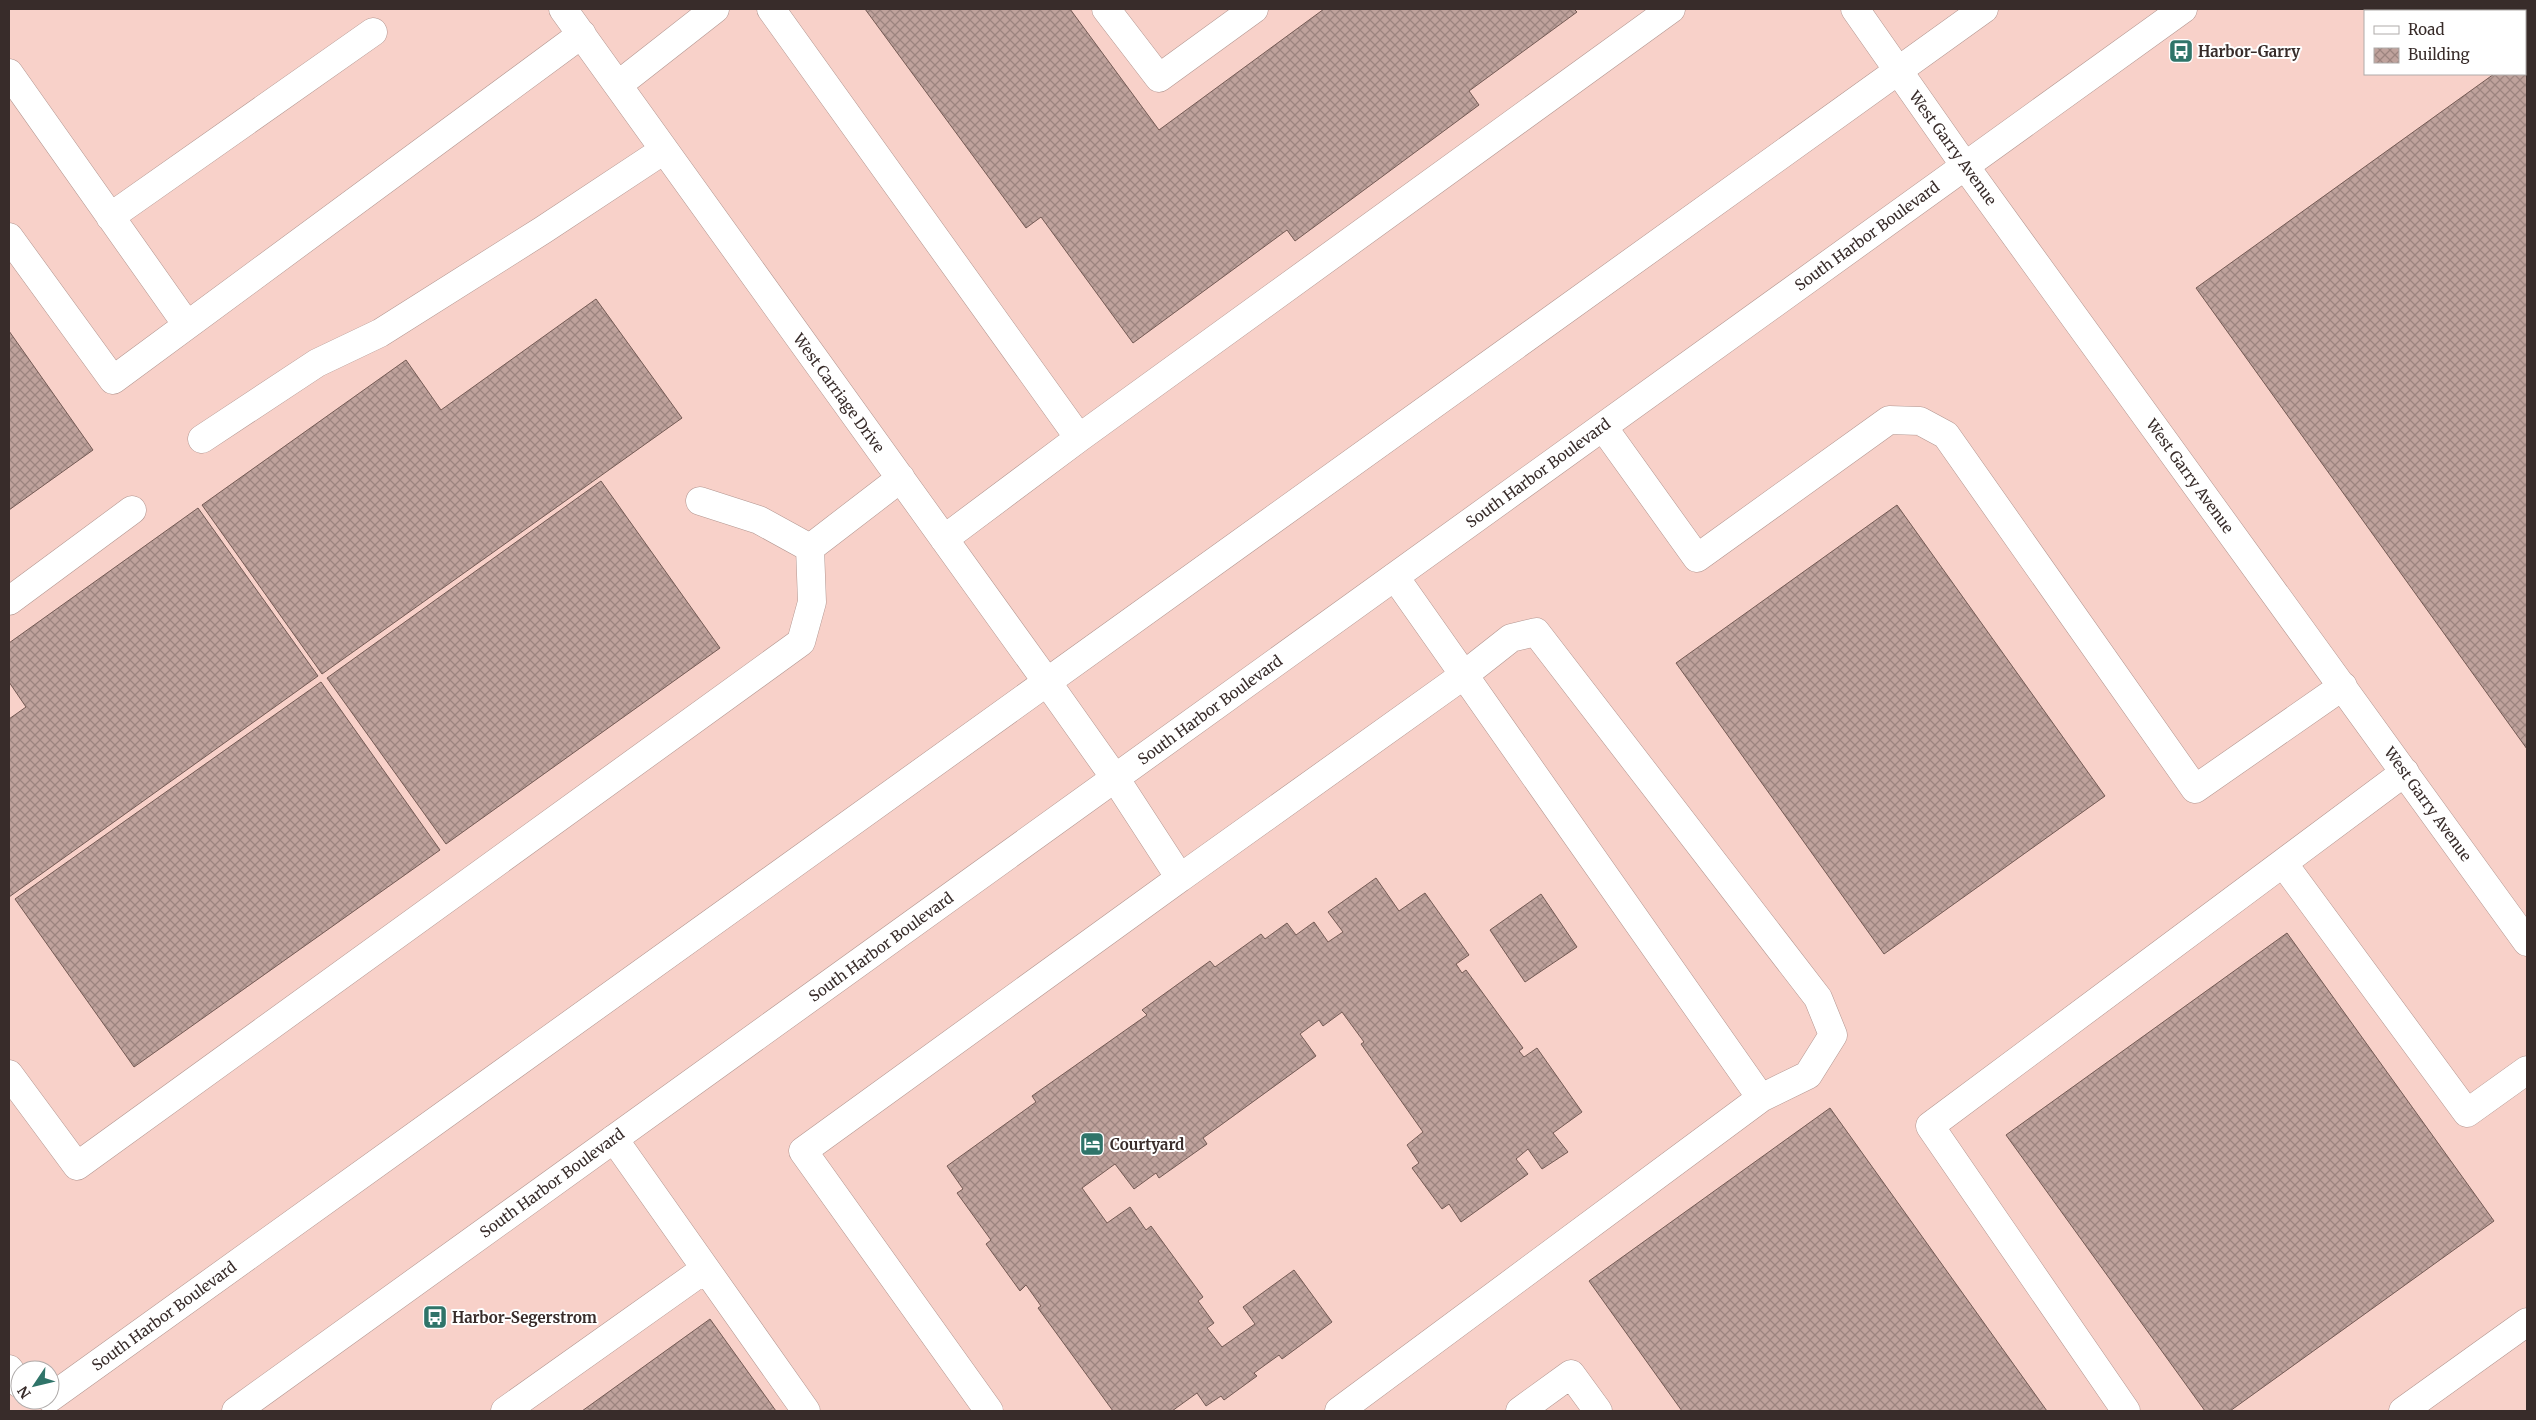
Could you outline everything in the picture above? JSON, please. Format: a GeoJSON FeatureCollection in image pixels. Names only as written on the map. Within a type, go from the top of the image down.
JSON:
{"type":"FeatureCollection","features":[{"type":"Feature","properties":{"kind":"main road","name":"West Carriage Drive"},"geometry":{"type":"LineString","coordinates":[[563,9],[1047,682],[1115,778],[1180,878]]}},
{"type":"Feature","properties":{"kind":"main road"},"geometry":{"type":"LineString","coordinates":[[618,85],[715,9]]}},
{"type":"Feature","properties":{"kind":"main road"},"geometry":{"type":"LineString","coordinates":[[771,9],[1079,438]]}},
{"type":"Feature","properties":{"kind":"main road"},"geometry":{"type":"LineString","coordinates":[[1106,9],[1159,78],[1254,9]]}},
{"type":"Feature","properties":{"kind":"main road","name":"West Garry Avenue"},"geometry":{"type":"LineString","coordinates":[[1855,9],[1965,166],[2527,942]]}},
{"type":"Feature","properties":{"kind":"main road","name":"South Harbor Boulevard"},"geometry":{"type":"LineString","coordinates":[[60,1390],[1984,9]]}},
{"type":"Feature","properties":{"kind":"main road","name":"South Harbor Boulevard"},"geometry":{"type":"LineString","coordinates":[[236,1411],[2183,9]]}},
{"type":"Feature","properties":{"kind":"main road"},"geometry":{"type":"LineString","coordinates":[[944,539],[1079,438],[1664,11]]}},
{"type":"Feature","properties":{"kind":"main road"},"geometry":{"type":"LineString","coordinates":[[110,217],[373,32]]}},
{"type":"Feature","properties":{"kind":"main road"},"geometry":{"type":"LineString","coordinates":[[9,237],[113,380],[582,34]]}},
{"type":"Feature","properties":{"kind":"main road"},"geometry":{"type":"LineString","coordinates":[[9,73],[187,325]]}},
{"type":"Feature","properties":{"kind":"main road"},"geometry":{"type":"LineString","coordinates":[[202,439],[316,363],[380,333],[543,230],[664,150]]}},
{"type":"Feature","properties":{"kind":"main road"},"geometry":{"type":"LineString","coordinates":[[1602,427],[1696,558],[1889,420],[1920,421],[1946,435],[2195,790],[2343,686]]}},
{"type":"Feature","properties":{"kind":"main road"},"geometry":{"type":"LineString","coordinates":[[810,548],[901,478]]}},
{"type":"Feature","properties":{"kind":"main road"},"geometry":{"type":"LineString","coordinates":[[700,501],[759,520],[810,548]]}},
{"type":"Feature","properties":{"kind":"main road"},"geometry":{"type":"LineString","coordinates":[[9,601],[132,510]]}},
{"type":"Feature","properties":{"kind":"main road"},"geometry":{"type":"LineString","coordinates":[[9,1074],[78,1166],[801,642],[812,602],[810,548]]}},
{"type":"Feature","properties":{"kind":"main road"},"geometry":{"type":"LineString","coordinates":[[1395,577],[1761,1098]]}},
{"type":"Feature","properties":{"kind":"main road"},"geometry":{"type":"LineString","coordinates":[[989,1411],[803,1151],[1464,674],[1511,638],[1536,632],[1818,998],[1833,1035],[1808,1075],[1761,1098],[1339,1411]]}},
{"type":"Feature","properties":{"kind":"main road"},"geometry":{"type":"LineString","coordinates":[[2126,1411],[1930,1126],[2405,772]]}},
{"type":"Feature","properties":{"kind":"main road"},"geometry":{"type":"LineString","coordinates":[[2283,863],[2466,1113],[2527,1070]]}},
{"type":"Feature","properties":{"kind":"main road"},"geometry":{"type":"LineString","coordinates":[[614,1139],[806,1411]]}},
{"type":"Feature","properties":{"kind":"main road"},"geometry":{"type":"LineString","coordinates":[[505,1411],[705,1269]]}},
{"type":"Feature","properties":{"kind":"main road"},"geometry":{"type":"LineString","coordinates":[[2404,1411],[2527,1322]]}},
{"type":"Feature","properties":{"kind":"main road"},"geometry":{"type":"LineString","coordinates":[[1520,1411],[1571,1374],[1598,1411]]}},
{"type":"Feature","properties":{"kind":"shaded area"},"geometry":{"type":"Polygon","coordinates":[[[9,9],[2527,9],[2527,1411],[9,1411],[9,9]]]}},
{"type":"Feature","properties":{"kind":"building"},"geometry":{"type":"Polygon","coordinates":[[[865,9],[1070,9],[1159,130],[1324,9],[1574,9],[1577,12],[1469,91],[1479,105],[1295,241],[1287,230],[1133,343],[1041,217],[1026,228],[865,9]]]}},
{"type":"Feature","properties":{"kind":"building"},"geometry":{"type":"Polygon","coordinates":[[[2526,51],[2527,749],[2196,288],[2493,75],[2526,75],[2526,51]]]}},
{"type":"Feature","properties":{"kind":"building"},"geometry":{"type":"Polygon","coordinates":[[[596,299],[682,418],[322,674],[202,505],[406,360],[441,410],[596,299]]]}},
{"type":"Feature","properties":{"kind":"building"},"geometry":{"type":"Polygon","coordinates":[[[9,331],[93,450],[9,510],[9,331]]]}},
{"type":"Feature","properties":{"kind":"building"},"geometry":{"type":"Polygon","coordinates":[[[601,481],[720,648],[446,844],[327,678],[601,481]]]}},
{"type":"Feature","properties":{"kind":"building"},"geometry":{"type":"Polygon","coordinates":[[[1897,505],[2105,796],[1884,954],[1676,663],[1897,505]]]}},
{"type":"Feature","properties":{"kind":"building"},"geometry":{"type":"Polygon","coordinates":[[[198,508],[318,676],[9,897],[9,719],[26,707],[9,682],[9,643],[198,508]]]}},
{"type":"Feature","properties":{"kind":"building"},"geometry":{"type":"Polygon","coordinates":[[[321,682],[440,850],[134,1067],[15,899],[321,682]]]}},
{"type":"Feature","properties":{"kind":"building","name":"Courtyard"},"geometry":{"type":"Polygon","coordinates":[[[1376,878],[1399,911],[1425,893],[1469,955],[1456,964],[1462,973],[1466,970],[1523,1048],[1519,1051],[1524,1057],[1537,1048],[1582,1112],[1553,1133],[1568,1152],[1542,1169],[1528,1149],[1516,1159],[1528,1174],[1461,1222],[1449,1204],[1442,1209],[1412,1168],[1419,1163],[1407,1145],[1423,1132],[1361,1044],[1364,1042],[1342,1012],[1323,1026],[1319,1020],[1300,1034],[1316,1056],[1203,1138],[1207,1144],[1159,1178],[1156,1173],[1134,1189],[1115,1164],[1082,1188],[1107,1223],[1130,1207],[1146,1230],[1151,1226],[1203,1297],[1198,1301],[1214,1323],[1207,1328],[1222,1347],[1255,1324],[1243,1307],[1294,1270],[1332,1322],[1282,1359],[1279,1355],[1254,1373],[1257,1376],[1224,1400],[1221,1396],[1206,1406],[1197,1393],[1172,1411],[1113,1411],[1038,1308],[1041,1306],[1026,1285],[1020,1291],[986,1244],[991,1240],[957,1193],[963,1189],[947,1166],[1036,1102],[1032,1096],[1147,1015],[1142,1010],[1210,961],[1215,967],[1261,934],[1265,939],[1287,923],[1296,935],[1314,922],[1328,942],[1343,932],[1328,912],[1376,878]]]}},
{"type":"Feature","properties":{"kind":"building"},"geometry":{"type":"Polygon","coordinates":[[[1541,894],[1577,947],[1525,982],[1490,930],[1541,894]]]}},
{"type":"Feature","properties":{"kind":"building"},"geometry":{"type":"Polygon","coordinates":[[[2287,933],[2494,1221],[2230,1411],[2205,1411],[2006,1135],[2287,933]]]}},
{"type":"Feature","properties":{"kind":"building"},"geometry":{"type":"Polygon","coordinates":[[[1830,1108],[2047,1411],[1682,1411],[1589,1281],[1830,1108]]]}},
{"type":"Feature","properties":{"kind":"building"},"geometry":{"type":"Polygon","coordinates":[[[710,1319],[776,1411],[582,1411],[710,1319]]]}},
{"type":"Feature","properties":{"kind":"place","name":"Harbor-Garry"},"geometry":{"type":"Point","coordinates":[2181,51]}},
{"type":"Feature","properties":{"kind":"place","name":"Courtyard"},"geometry":{"type":"Point","coordinates":[1092,1144]}},
{"type":"Feature","properties":{"kind":"place","name":"Harbor-Segerstrom"},"geometry":{"type":"Point","coordinates":[435,1317]}}]}
